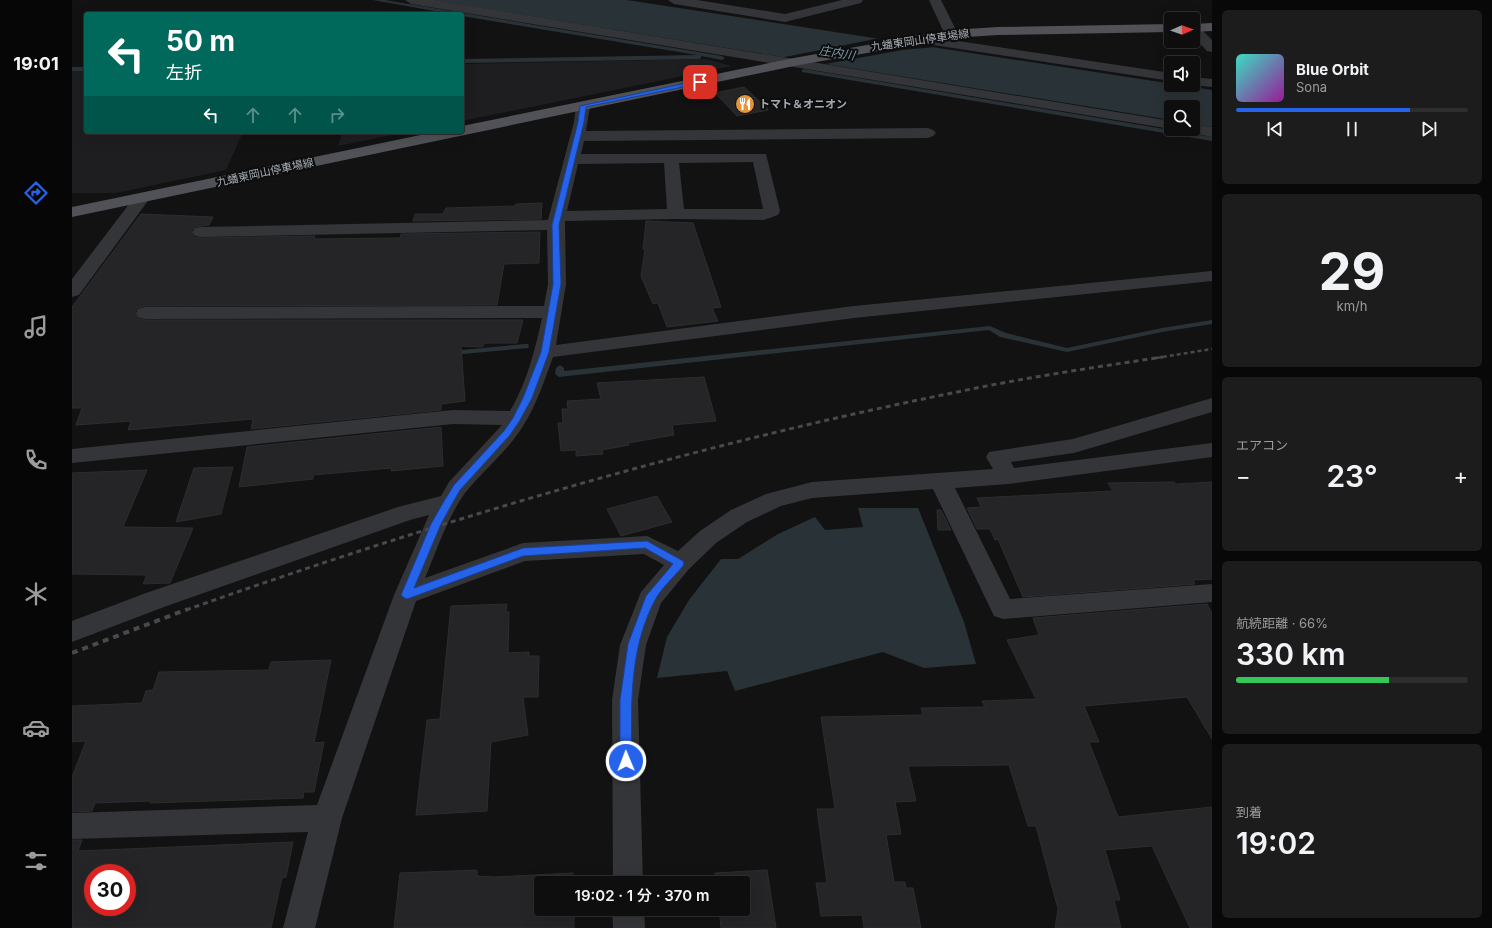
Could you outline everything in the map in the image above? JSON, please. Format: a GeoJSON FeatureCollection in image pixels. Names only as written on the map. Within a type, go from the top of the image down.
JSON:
{"type":"FeatureCollection","features":[{"type":"Feature","properties":{"kind":"main road"},"geometry":{"type":"LineString","coordinates":[[1200,28],[1212,27]]}},
{"type":"Feature","properties":{"kind":"main road","name":"九蟠東岡山停車場線"},"geometry":{"type":"LineString","coordinates":[[464,131],[791,63],[951,34],[998,31],[1164,28]]}},
{"type":"Feature","properties":{"kind":"main road","name":"九蟠東岡山停車場線"},"geometry":{"type":"LineString","coordinates":[[72,212],[447,134]]}},
{"type":"Feature","properties":{"kind":"street"},"geometry":{"type":"LineString","coordinates":[[411,0],[1164,124]]}},
{"type":"Feature","properties":{"kind":"street"},"geometry":{"type":"LineString","coordinates":[[674,0],[785,18],[856,0]]}},
{"type":"Feature","properties":{"kind":"street"},"geometry":{"type":"LineString","coordinates":[[935,0],[951,34]]}},
{"type":"Feature","properties":{"kind":"street"},"geometry":{"type":"LineString","coordinates":[[1200,35],[1212,48]]}},
{"type":"Feature","properties":{"kind":"street"},"geometry":{"type":"LineString","coordinates":[[912,40],[1164,76]]}},
{"type":"Feature","properties":{"kind":"street"},"geometry":{"type":"LineString","coordinates":[[1200,82],[1212,83]]}},
{"type":"Feature","properties":{"kind":"street"},"geometry":{"type":"LineString","coordinates":[[299,928],[301,915],[327,818],[406,595],[436,524],[457,488],[507,433],[517,418],[528,398],[545,352],[557,284],[557,220],[578,136],[583,106]]}},
{"type":"Feature","properties":{"kind":"street"},"geometry":{"type":"LineString","coordinates":[[1200,130],[1212,132]]}},
{"type":"Feature","properties":{"kind":"street"},"geometry":{"type":"LineString","coordinates":[[578,136],[928,133]]}},
{"type":"Feature","properties":{"kind":"street"},"geometry":{"type":"LineString","coordinates":[[201,232],[557,220],[676,214],[764,215],[772,211],[760,157],[572,159]]}},
{"type":"Feature","properties":{"kind":"street"},"geometry":{"type":"LineString","coordinates":[[671,158],[676,214]]}},
{"type":"Feature","properties":{"kind":"street"},"geometry":{"type":"LineString","coordinates":[[72,291],[142,198]]}},
{"type":"Feature","properties":{"kind":"street"},"geometry":{"type":"LineString","coordinates":[[545,352],[854,312],[1212,276]]}},
{"type":"Feature","properties":{"kind":"street"},"geometry":{"type":"LineString","coordinates":[[145,314],[553,312]]}},
{"type":"Feature","properties":{"kind":"street"},"geometry":{"type":"LineString","coordinates":[[1008,476],[997,457],[1074,446],[1212,405]]}},
{"type":"Feature","properties":{"kind":"street"},"geometry":{"type":"LineString","coordinates":[[72,456],[454,417],[517,418]]}},
{"type":"Feature","properties":{"kind":"street"},"geometry":{"type":"LineString","coordinates":[[628,876],[625,700],[633,644],[650,599],[680,563],[708,537],[739,516],[774,500],[812,490],[1008,476],[1212,450]]}},
{"type":"Feature","properties":{"kind":"street"},"geometry":{"type":"LineString","coordinates":[[940,480],[1003,609],[1212,593]]}},
{"type":"Feature","properties":{"kind":"street"},"geometry":{"type":"LineString","coordinates":[[72,632],[155,600],[399,516],[447,503]]}},
{"type":"Feature","properties":{"kind":"street"},"geometry":{"type":"LineString","coordinates":[[406,595],[523,552],[647,544],[680,563]]}},
{"type":"Feature","properties":{"kind":"street"},"geometry":{"type":"LineString","coordinates":[[72,826],[327,818]]}},
{"type":"Feature","properties":{"kind":"street"},"geometry":{"type":"LineString","coordinates":[[628,916],[628,928]]}},
{"type":"Feature","properties":{"kind":"shaded area"},"geometry":{"type":"Polygon","coordinates":[[[706,59],[732,66],[464,121],[464,64],[706,59]]]}},
{"type":"Feature","properties":{"kind":"shaded area"},"geometry":{"type":"Polygon","coordinates":[[[72,70],[84,70],[84,134],[242,134],[226,170],[116,193],[72,193],[72,70]]]}},
{"type":"Feature","properties":{"kind":"shaded area"},"geometry":{"type":"Polygon","coordinates":[[[341,134],[397,134],[338,146],[341,134]]]}},
{"type":"Feature","properties":{"kind":"water","name":"庄内川"},"geometry":{"type":"Polygon","coordinates":[[[431,0],[627,0],[1164,83],[1164,92],[1200,92],[1200,88],[1212,90],[1212,127],[1200,125],[1200,100],[1164,100],[1164,119],[431,0]]]}},
{"type":"Feature","properties":{"kind":"water"},"geometry":{"type":"Polygon","coordinates":[[[858,508],[918,508],[964,622],[976,664],[924,668],[883,652],[735,691],[727,671],[657,678],[667,637],[689,600],[721,559],[738,559],[778,534],[815,517],[825,530],[863,527],[858,508]]]}},
{"type":"Feature","properties":{"kind":"pier"},"geometry":{"type":"Polygon","coordinates":[[[880,38],[935,47],[902,50],[820,65],[780,58],[880,38]]]}},
{"type":"Feature","properties":{"kind":"building"},"geometry":{"type":"Polygon","coordinates":[[[744,87],[768,110],[737,116],[715,93],[744,87]]]}},
{"type":"Feature","properties":{"kind":"building"},"geometry":{"type":"Polygon","coordinates":[[[542,203],[541,219],[413,221],[415,214],[443,214],[446,208],[515,206],[516,204],[542,203]]]}},
{"type":"Feature","properties":{"kind":"building"},"geometry":{"type":"Polygon","coordinates":[[[141,214],[213,217],[209,225],[195,227],[191,231],[194,237],[201,238],[315,236],[314,239],[400,238],[401,234],[540,232],[539,263],[504,264],[497,305],[145,306],[138,308],[135,312],[138,318],[145,320],[523,320],[517,343],[485,343],[482,347],[461,346],[465,401],[441,404],[441,410],[251,429],[253,419],[128,430],[131,421],[76,425],[82,408],[72,408],[72,307],[141,214]]]}},
{"type":"Feature","properties":{"kind":"building"},"geometry":{"type":"Polygon","coordinates":[[[646,221],[693,223],[721,307],[712,308],[718,321],[667,327],[658,303],[653,304],[641,276],[645,249],[643,249],[646,221]]]}},
{"type":"Feature","properties":{"kind":"building"},"geometry":{"type":"Polygon","coordinates":[[[704,377],[716,421],[672,425],[674,435],[628,443],[629,445],[602,450],[603,454],[576,456],[576,450],[561,451],[558,423],[563,423],[562,409],[568,409],[567,401],[601,399],[597,383],[704,377]]]}},
{"type":"Feature","properties":{"kind":"building"},"geometry":{"type":"Polygon","coordinates":[[[441,427],[443,466],[391,471],[392,468],[313,475],[313,479],[239,487],[247,447],[441,427]]]}},
{"type":"Feature","properties":{"kind":"building"},"geometry":{"type":"Polygon","coordinates":[[[233,467],[221,514],[176,522],[194,468],[233,467]]]}},
{"type":"Feature","properties":{"kind":"building"},"geometry":{"type":"Polygon","coordinates":[[[147,470],[123,527],[193,528],[170,583],[143,584],[147,575],[72,574],[72,473],[147,470]]]}},
{"type":"Feature","properties":{"kind":"building"},"geometry":{"type":"Polygon","coordinates":[[[1174,482],[1176,484],[1212,482],[1212,579],[1193,580],[1195,584],[1023,597],[998,539],[995,540],[990,529],[977,529],[967,508],[981,507],[977,498],[1113,491],[1108,483],[1174,482]]]}},
{"type":"Feature","properties":{"kind":"building"},"geometry":{"type":"Polygon","coordinates":[[[657,496],[672,522],[621,536],[607,509],[657,496]]]}},
{"type":"Feature","properties":{"kind":"building"},"geometry":{"type":"Polygon","coordinates":[[[937,510],[941,510],[951,530],[938,530],[937,510]]]}},
{"type":"Feature","properties":{"kind":"building"},"geometry":{"type":"Polygon","coordinates":[[[507,604],[506,612],[509,612],[508,653],[529,652],[529,656],[539,656],[538,697],[523,697],[528,735],[491,742],[487,811],[416,815],[427,720],[440,719],[451,606],[507,604]]]}},
{"type":"Feature","properties":{"kind":"building"},"geometry":{"type":"Polygon","coordinates":[[[1207,604],[1212,613],[1212,739],[1187,697],[1084,706],[1099,742],[1089,742],[1118,817],[1212,807],[1212,928],[1190,928],[1152,846],[1105,850],[1120,900],[1114,900],[1121,928],[1055,928],[1058,909],[1036,826],[1028,826],[1009,765],[908,766],[916,801],[895,802],[901,834],[886,835],[894,882],[905,882],[906,888],[913,888],[921,928],[864,928],[862,915],[821,916],[816,883],[827,883],[817,809],[835,809],[821,717],[923,715],[921,708],[985,707],[982,701],[1036,699],[1007,640],[1039,635],[1033,618],[1207,604]]]}},
{"type":"Feature","properties":{"kind":"building"},"geometry":{"type":"Polygon","coordinates":[[[331,660],[314,743],[324,742],[314,792],[304,792],[303,798],[150,803],[151,801],[95,803],[92,811],[72,812],[72,777],[86,741],[72,742],[72,706],[142,703],[146,691],[153,690],[159,672],[269,670],[271,662],[331,660]]]}},
{"type":"Feature","properties":{"kind":"building"},"geometry":{"type":"Polygon","coordinates":[[[72,840],[82,840],[78,851],[293,842],[286,877],[282,878],[271,928],[72,928],[72,840]]]}},
{"type":"Feature","properties":{"kind":"building"},"geometry":{"type":"Polygon","coordinates":[[[477,870],[477,876],[495,877],[573,873],[573,876],[534,876],[534,916],[574,916],[574,928],[394,928],[400,873],[477,870]]]}},
{"type":"Feature","properties":{"kind":"building"},"geometry":{"type":"Polygon","coordinates":[[[767,870],[776,928],[721,928],[720,916],[750,916],[750,876],[715,876],[715,873],[767,870]]]}},
{"type":"Feature","properties":{"kind":"waterway"},"geometry":{"type":"LineString","coordinates":[[376,0],[448,12]]}},
{"type":"Feature","properties":{"kind":"waterway"},"geometry":{"type":"LineString","coordinates":[[464,14],[722,58]]}},
{"type":"Feature","properties":{"kind":"waterway"},"geometry":{"type":"LineString","coordinates":[[464,61],[699,57]]}},
{"type":"Feature","properties":{"kind":"waterway"},"geometry":{"type":"LineString","coordinates":[[72,69],[84,69]]}},
{"type":"Feature","properties":{"kind":"waterway"},"geometry":{"type":"LineString","coordinates":[[804,71],[1212,139]]}},
{"type":"Feature","properties":{"kind":"waterway"},"geometry":{"type":"LineString","coordinates":[[560,368],[559,374],[990,328],[1003,335],[1067,350],[1162,330],[1212,322]]}},
{"type":"Feature","properties":{"kind":"waterway"},"geometry":{"type":"LineString","coordinates":[[451,353],[525,346]]}},
{"type":"Feature","properties":{"kind":"railway"},"geometry":{"type":"LineString","coordinates":[[1156,358],[1212,349]]}},
{"type":"Feature","properties":{"kind":"railway"},"geometry":{"type":"LineString","coordinates":[[186,610],[377,545],[474,515],[667,460],[863,412],[962,391],[1088,368],[1163,357]]}},
{"type":"Feature","properties":{"kind":"railway"},"geometry":{"type":"LineString","coordinates":[[72,653],[188,609]]}},
{"type":"Feature","properties":{"kind":"place","name":"トマト＆オニオン"},"geometry":{"type":"Point","coordinates":[745,104]}},
{"type":"Feature","properties":{"kind":"route"},"geometry":{"type":"LineString","coordinates":[[626,761],[625,700],[633,644],[650,599],[680,563],[647,544],[523,552],[406,595],[436,524],[447,503],[457,488],[507,433],[517,418],[528,398],[545,352],[557,284],[556,225],[581,122],[583,106],[700,82]]}}]}
